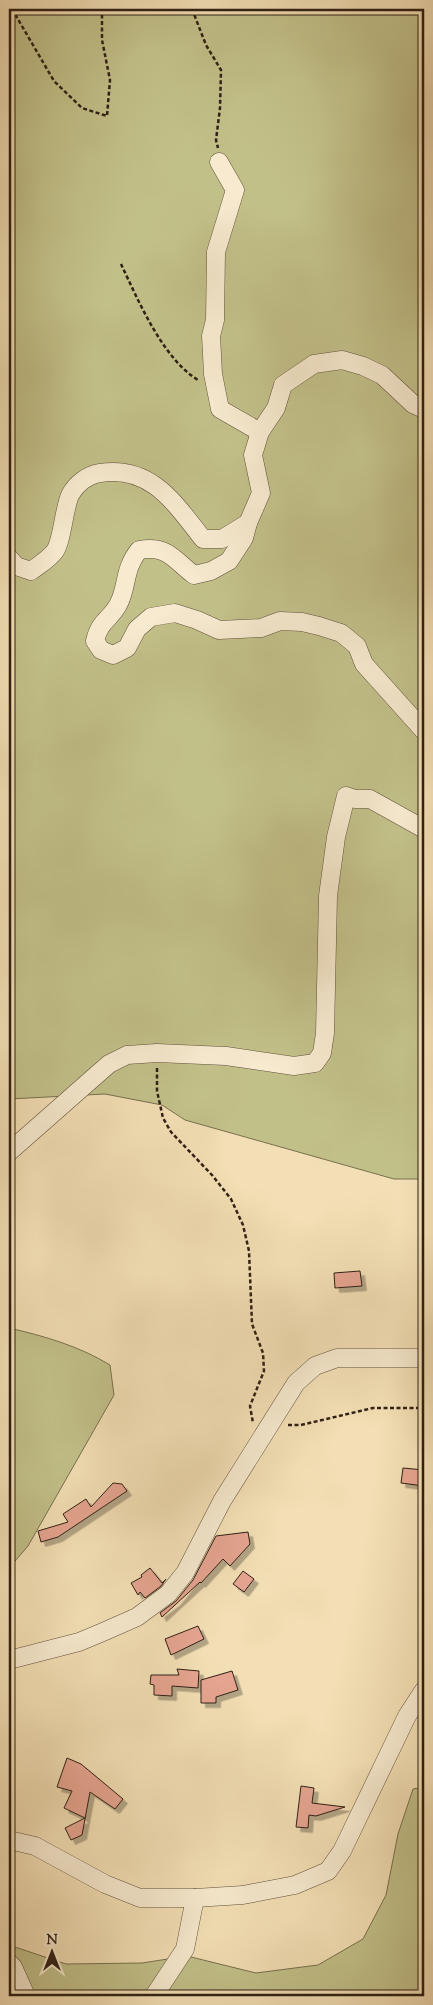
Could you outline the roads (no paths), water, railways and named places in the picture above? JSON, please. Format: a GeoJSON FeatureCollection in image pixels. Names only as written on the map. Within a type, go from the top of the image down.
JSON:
{"type":"FeatureCollection","features":[{"type":"Feature","properties":{"kind":"street"},"geometry":{"type":"LineString","coordinates":[[219,162],[235,190],[216,252],[215,320],[211,336],[214,374],[220,409],[260,432]]}},
{"type":"Feature","properties":{"kind":"street"},"geometry":{"type":"LineString","coordinates":[[424,409],[413,404],[382,375],[363,366],[342,360],[314,364],[283,385],[276,408],[260,432],[253,455],[261,492],[244,538],[229,561],[211,571],[194,574],[167,552],[152,548],[139,550],[131,560],[119,604],[98,628],[95,641],[101,650],[113,656],[127,648],[137,629],[151,617],[175,613],[197,620],[218,630],[261,628],[280,621],[302,622],[319,626],[341,633],[357,646],[364,664],[424,731]]}},
{"type":"Feature","properties":{"kind":"street"},"geometry":{"type":"LineString","coordinates":[[9,558],[16,566],[31,570],[45,560],[56,550],[71,494],[81,481],[96,474],[115,471],[146,480],[163,491],[177,505],[203,539],[222,539],[248,523]]}},
{"type":"Feature","properties":{"kind":"street"},"geometry":{"type":"LineString","coordinates":[[9,1152],[109,1064],[127,1055],[157,1053],[226,1056],[294,1066],[315,1063],[322,1053],[325,1033],[328,896],[336,837],[346,796],[355,799],[370,799],[424,829]]}},
{"type":"Feature","properties":{"kind":"street"},"geometry":{"type":"LineString","coordinates":[[9,1660],[79,1642],[104,1632],[137,1617],[168,1594],[185,1573],[222,1501],[296,1383],[315,1366],[337,1358],[424,1358]]}},
{"type":"Feature","properties":{"kind":"street"},"geometry":{"type":"LineString","coordinates":[[9,1840],[35,1846],[105,1884],[140,1898],[195,1898],[243,1895],[295,1885],[328,1871],[342,1851],[407,1716],[424,1690]]}},
{"type":"Feature","properties":{"kind":"street"},"geometry":{"type":"LineString","coordinates":[[154,1996],[185,1948],[195,1898]]}},
{"type":"Feature","properties":{"kind":"street"},"geometry":{"type":"LineString","coordinates":[[9,1962],[26,1996]]}}]}
